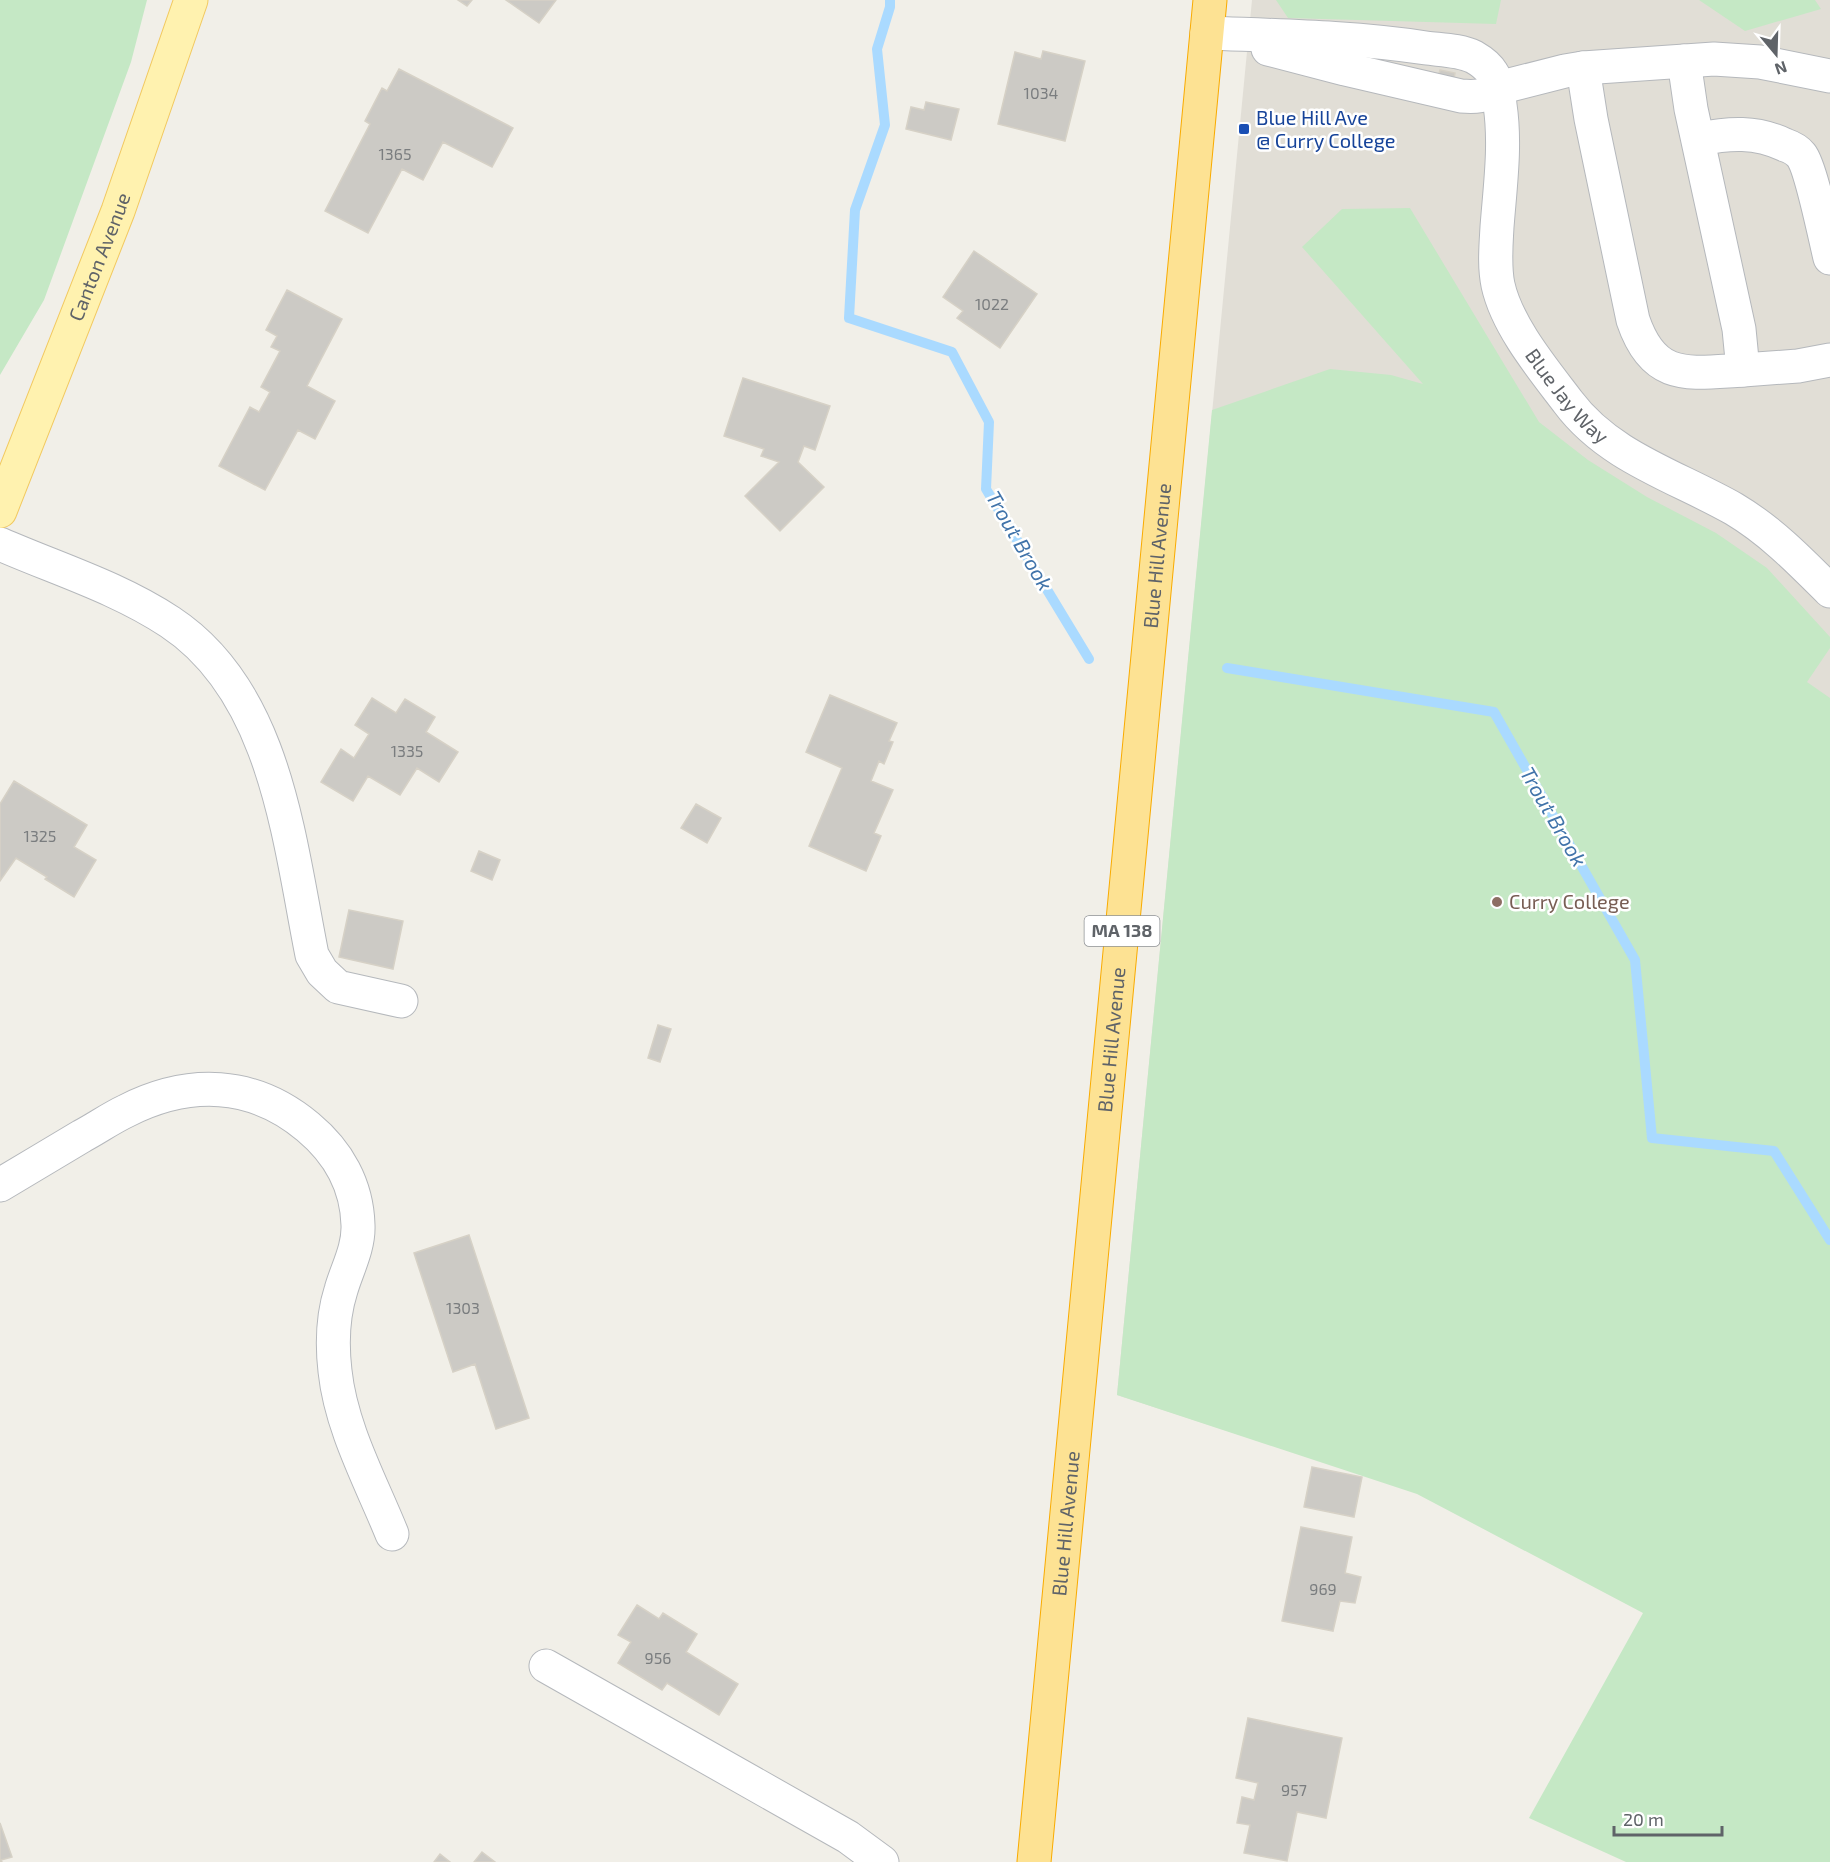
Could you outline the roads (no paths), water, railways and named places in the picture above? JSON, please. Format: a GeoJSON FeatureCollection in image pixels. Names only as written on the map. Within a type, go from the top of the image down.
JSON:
{"type":"FeatureCollection","features":[{"type":"Feature","properties":{"kind":"highway","name":"Blue Hill Avenue"},"geometry":{"type":"LineString","coordinates":[[1034,1862],[1210,0]]}},
{"type":"Feature","properties":{"kind":"main road","name":"Canton Avenue"},"geometry":{"type":"LineString","coordinates":[[0,511],[118,211],[191,0]]}},
{"type":"Feature","properties":{"kind":"lane"},"geometry":{"type":"LineString","coordinates":[[1207,33],[1354,39],[1458,53],[1472,56],[1487,66],[1498,88],[1583,68],[1737,59],[1830,76]]}},
{"type":"Feature","properties":{"kind":"lane"},"geometry":{"type":"LineString","coordinates":[[1684,61],[1687,89],[1739,329],[1743,370]]}},
{"type":"Feature","properties":{"kind":"lane"},"geometry":{"type":"LineString","coordinates":[[1583,68],[1591,119],[1633,321],[1642,344],[1649,354],[1670,368],[1698,373],[1798,366],[1830,360]]}},
{"type":"Feature","properties":{"kind":"lane","name":"Blue Jay Way"},"geometry":{"type":"LineString","coordinates":[[1498,88],[1503,135],[1496,271],[1502,299],[1524,339],[1575,412],[1597,433],[1658,472],[1750,519],[1780,543],[1830,591]]}},
{"type":"Feature","properties":{"kind":"lane"},"geometry":{"type":"LineString","coordinates":[[1699,139],[1734,133],[1762,136],[1794,149],[1801,155],[1808,171],[1830,258]]}},
{"type":"Feature","properties":{"kind":"lane"},"geometry":{"type":"LineString","coordinates":[[0,544],[113,591],[169,622],[204,648],[227,676],[264,747],[277,786],[312,955],[322,972],[338,987],[401,1002]]}},
{"type":"Feature","properties":{"kind":"lane"},"geometry":{"type":"LineString","coordinates":[[0,1185],[125,1111],[166,1095],[188,1090],[211,1088],[259,1097],[298,1119],[316,1133],[342,1165],[351,1184],[358,1226],[357,1245],[340,1293],[333,1344],[338,1394],[347,1426],[392,1534]]}},
{"type":"Feature","properties":{"kind":"lane"},"geometry":{"type":"LineString","coordinates":[[546,1666],[848,1837],[882,1862]]}},
{"type":"Feature","properties":{"kind":"waterway","name":"Trout Brook"},"geometry":{"type":"LineString","coordinates":[[890,0],[877,49],[885,125],[855,210],[849,318],[952,352],[989,422],[986,489],[1089,659]]}},
{"type":"Feature","properties":{"kind":"waterway","name":"Trout Brook"},"geometry":{"type":"LineString","coordinates":[[1227,668],[1494,712],[1635,960],[1652,1138],[1774,1151],[1830,1240]]}},
{"type":"Feature","properties":{"kind":"place","name":"Blue Hill Ave @ Curry College"},"geometry":{"type":"Point","coordinates":[1244,129]}},
{"type":"Feature","properties":{"kind":"place","name":"Curry College"},"geometry":{"type":"Point","coordinates":[1497,902]}}]}
